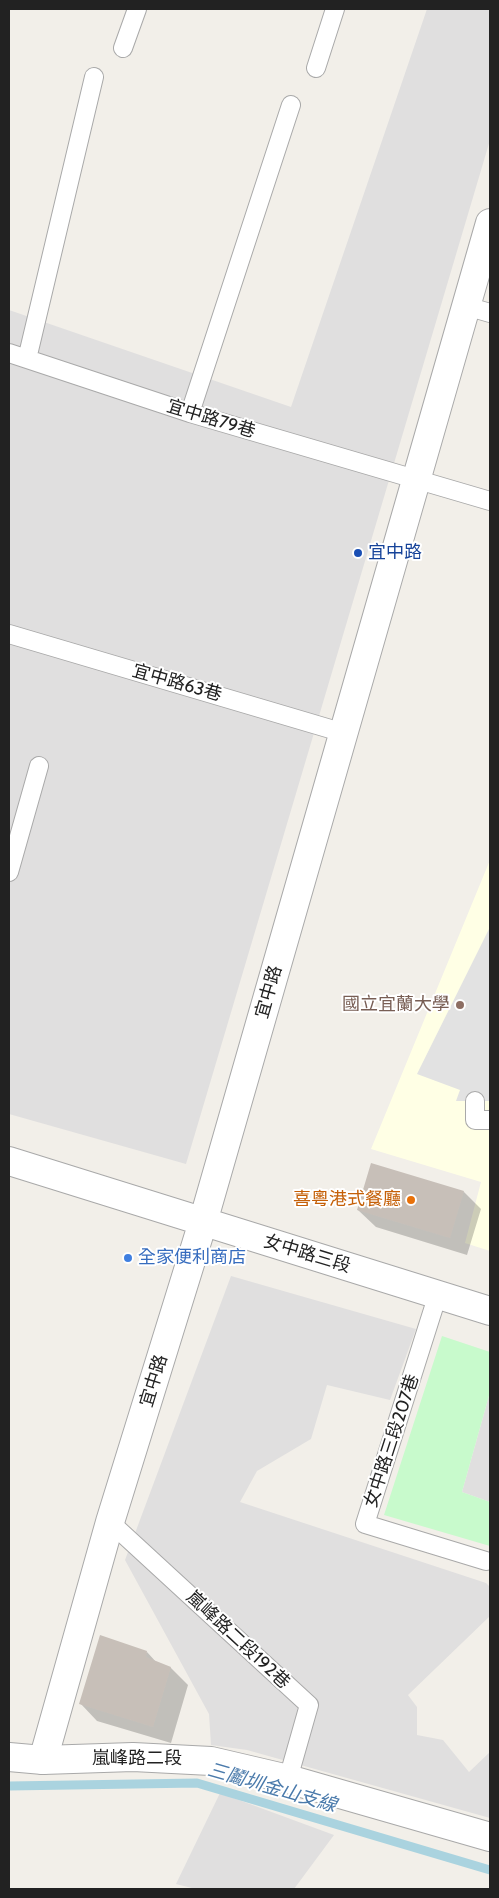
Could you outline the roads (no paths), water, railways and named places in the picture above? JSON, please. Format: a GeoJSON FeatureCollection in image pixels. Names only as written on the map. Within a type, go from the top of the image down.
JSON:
{"type":"FeatureCollection","features":[{"type":"Feature","properties":{"kind":"street","name":"宜中路"},"geometry":{"type":"LineString","coordinates":[[43,1760],[110,1522],[203,1222],[416,478],[478,309],[490,223]]}},
{"type":"Feature","properties":{"kind":"street","name":"女中路三段"},"geometry":{"type":"LineString","coordinates":[[9,1161],[490,1311]]}},
{"type":"Feature","properties":{"kind":"street","name":"嵐峰路二段"},"geometry":{"type":"LineString","coordinates":[[9,1757],[43,1760],[133,1757],[211,1761],[288,1779],[490,1838]]}},
{"type":"Feature","properties":{"kind":"lane"},"geometry":{"type":"LineString","coordinates":[[123,48],[137,9]]}},
{"type":"Feature","properties":{"kind":"lane"},"geometry":{"type":"LineString","coordinates":[[316,68],[335,9]]}},
{"type":"Feature","properties":{"kind":"lane"},"geometry":{"type":"LineString","coordinates":[[27,359],[94,77]]}},
{"type":"Feature","properties":{"kind":"lane"},"geometry":{"type":"LineString","coordinates":[[190,413],[291,105]]}},
{"type":"Feature","properties":{"kind":"lane","name":"宜中路79巷"},"geometry":{"type":"LineString","coordinates":[[9,353],[190,413],[490,501]]}},
{"type":"Feature","properties":{"kind":"lane","name":"宜中路63巷"},"geometry":{"type":"LineString","coordinates":[[9,634],[344,733]]}},
{"type":"Feature","properties":{"kind":"lane"},"geometry":{"type":"LineString","coordinates":[[9,872],[40,766]]}},
{"type":"Feature","properties":{"kind":"lane"},"geometry":{"type":"LineString","coordinates":[[475,1101],[475,1120],[490,1120]]}},
{"type":"Feature","properties":{"kind":"lane","name":"女中路三段207巷"},"geometry":{"type":"LineString","coordinates":[[438,1294],[365,1524],[486,1562]]}},
{"type":"Feature","properties":{"kind":"lane","name":"嵐峰路二段192巷"},"geometry":{"type":"LineString","coordinates":[[110,1522],[309,1705],[288,1779]]}},
{"type":"Feature","properties":{"kind":"waterway","name":"三鬮圳金山支線"},"geometry":{"type":"LineString","coordinates":[[9,1786],[197,1783],[490,1870]]}},
{"type":"Feature","properties":{"kind":"place","name":"宜中路"},"geometry":{"type":"Point","coordinates":[358,553]}},
{"type":"Feature","properties":{"kind":"place","name":"國立宜蘭大學"},"geometry":{"type":"Point","coordinates":[460,1005]}},
{"type":"Feature","properties":{"kind":"place","name":"喜粵港式餐廳"},"geometry":{"type":"Point","coordinates":[411,1200]}},
{"type":"Feature","properties":{"kind":"place","name":"全家便利商店"},"geometry":{"type":"Point","coordinates":[128,1258]}}]}
